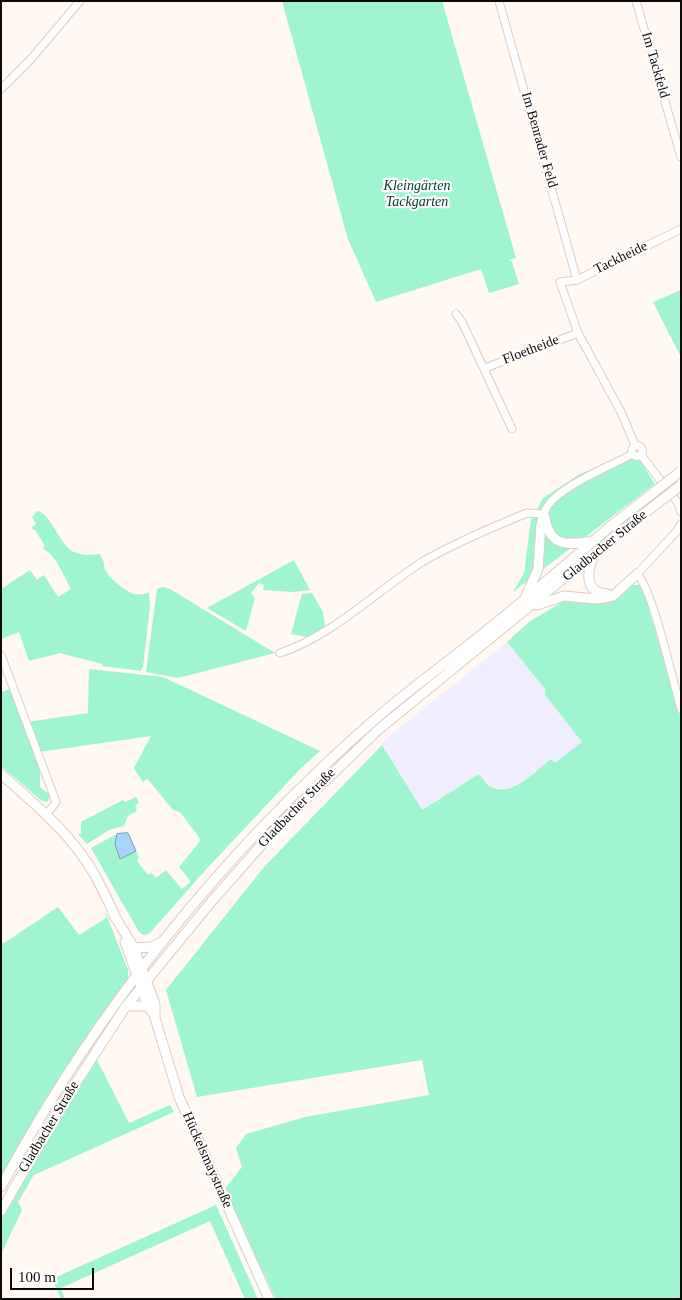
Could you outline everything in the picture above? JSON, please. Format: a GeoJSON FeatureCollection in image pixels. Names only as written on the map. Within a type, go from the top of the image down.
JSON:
{"type":"FeatureCollection","features":[{"type":"Feature","properties":{"kind":"main road","name":"Gladbacher Straße"},"geometry":{"type":"LineString","coordinates":[[1,1211],[66,1098],[126,1006],[249,858],[330,773],[378,730],[527,604],[594,541],[681,471]]}},
{"type":"Feature","properties":{"kind":"main road","name":"Gladbacher Straße"},"geometry":{"type":"LineString","coordinates":[[1,1187],[48,1106],[114,1007],[165,940],[242,851],[323,767],[406,693],[527,604],[681,485]]}},
{"type":"Feature","properties":{"kind":"main road"},"geometry":{"type":"LineString","coordinates":[[544,514],[546,527],[560,543],[570,545],[594,541]]}},
{"type":"Feature","properties":{"kind":"main road"},"geometry":{"type":"LineString","coordinates":[[544,514],[541,525],[538,569],[527,604],[564,596],[596,599],[613,596],[637,574]]}},
{"type":"Feature","properties":{"kind":"main road"},"geometry":{"type":"LineString","coordinates":[[593,554],[587,576],[589,584],[600,593],[618,593]]}},
{"type":"Feature","properties":{"kind":"main road","name":"Hückelsmaystraße"},"geometry":{"type":"LineString","coordinates":[[1,774],[47,814],[76,845],[92,867],[140,973]]}},
{"type":"Feature","properties":{"kind":"main road","name":"Hückelsmaystraße"},"geometry":{"type":"LineString","coordinates":[[114,915],[134,948],[148,1006],[155,1018],[179,1097],[269,1299]]}},
{"type":"Feature","properties":{"kind":"main road"},"geometry":{"type":"LineString","coordinates":[[134,948],[152,947],[165,940]]}},
{"type":"Feature","properties":{"kind":"main road","name":"Hückelsmaystraße"},"geometry":{"type":"LineString","coordinates":[[144,985],[155,1004],[155,1018]]}},
{"type":"Feature","properties":{"kind":"main road"},"geometry":{"type":"LineString","coordinates":[[126,1006],[148,1006]]}},
{"type":"Feature","properties":{"kind":"street"},"geometry":{"type":"LineString","coordinates":[[1,89],[31,59],[80,1]]}},
{"type":"Feature","properties":{"kind":"street","name":"Im Benrader Feld"},"geometry":{"type":"LineString","coordinates":[[499,1],[577,280]]}},
{"type":"Feature","properties":{"kind":"street","name":"Im Tackfeld"},"geometry":{"type":"LineString","coordinates":[[636,1],[681,157]]}},
{"type":"Feature","properties":{"kind":"street","name":"Tackheide"},"geometry":{"type":"LineString","coordinates":[[578,333],[560,282],[577,280],[681,229]]}},
{"type":"Feature","properties":{"kind":"street","name":"Floetheide"},"geometry":{"type":"LineString","coordinates":[[456,314],[462,322],[485,368],[512,429]]}},
{"type":"Feature","properties":{"kind":"street"},"geometry":{"type":"LineString","coordinates":[[578,333],[621,412],[635,445]]}},
{"type":"Feature","properties":{"kind":"street","name":"Floetheide"},"geometry":{"type":"LineString","coordinates":[[485,368],[578,333]]}},
{"type":"Feature","properties":{"kind":"street"},"geometry":{"type":"LineString","coordinates":[[632,454],[632,448],[635,445]]}},
{"type":"Feature","properties":{"kind":"street"},"geometry":{"type":"LineString","coordinates":[[635,445],[642,447],[641,455]]}},
{"type":"Feature","properties":{"kind":"street"},"geometry":{"type":"LineString","coordinates":[[280,653],[295,648],[331,626],[423,562],[519,516],[536,512],[544,514],[546,507],[560,493],[632,454],[641,455],[679,502],[681,512]]}},
{"type":"Feature","properties":{"kind":"street"},"geometry":{"type":"LineString","coordinates":[[681,524],[677,531],[637,574],[643,582],[654,614],[681,709]]}},
{"type":"Feature","properties":{"kind":"street"},"geometry":{"type":"LineString","coordinates":[[1,655],[56,802],[47,814]]}},
{"type":"Feature","properties":{"kind":"shaded area"},"geometry":{"type":"Polygon","coordinates":[[[507,642],[545,689],[545,695],[582,742],[555,763],[551,759],[519,785],[505,789],[489,786],[479,774],[421,810],[382,745],[383,741],[507,642]]]}},
{"type":"Feature","properties":{"kind":"green space","name":"Kleingärten Tackgarten"},"geometry":{"type":"Polygon","coordinates":[[[282,1],[442,1],[516,258],[509,260],[512,262],[519,284],[489,293],[481,269],[376,302],[348,239],[282,1]]]}},
{"type":"Feature","properties":{"kind":"green space"},"geometry":{"type":"Polygon","coordinates":[[[681,290],[681,357],[653,302],[681,290]]]}},
{"type":"Feature","properties":{"kind":"green space"},"geometry":{"type":"Polygon","coordinates":[[[626,455],[639,458],[655,484],[513,592],[524,573],[531,520],[543,498],[580,474],[626,455]]]}},
{"type":"Feature","properties":{"kind":"green space"},"geometry":{"type":"Polygon","coordinates":[[[37,511],[46,516],[63,542],[72,551],[90,555],[100,554],[106,572],[124,589],[133,594],[149,593],[150,606],[141,671],[102,666],[102,664],[60,653],[29,661],[19,632],[1,639],[1,589],[30,570],[37,580],[44,575],[58,597],[71,589],[56,561],[42,548],[45,546],[35,530],[31,528],[36,524],[32,517],[37,511]]]}},
{"type":"Feature","properties":{"kind":"green space"},"geometry":{"type":"Polygon","coordinates":[[[294,560],[310,590],[292,592],[263,590],[264,585],[259,583],[251,593],[255,598],[246,631],[207,608],[294,560]]]}},
{"type":"Feature","properties":{"kind":"green space"},"geometry":{"type":"Polygon","coordinates":[[[633,585],[642,585],[681,720],[681,1299],[276,1299],[224,1190],[242,1167],[236,1148],[246,1134],[305,1117],[429,1095],[422,1060],[197,1097],[166,990],[264,867],[382,745],[422,810],[479,774],[489,786],[498,789],[515,786],[523,782],[551,759],[555,763],[582,742],[545,695],[545,689],[507,642],[529,622],[562,602],[609,603],[633,585]]]}},
{"type":"Feature","properties":{"kind":"green space"},"geometry":{"type":"Polygon","coordinates":[[[163,587],[170,589],[275,653],[178,678],[146,672],[157,589],[163,587]]]}},
{"type":"Feature","properties":{"kind":"green space"},"geometry":{"type":"Polygon","coordinates":[[[312,593],[323,612],[325,626],[307,637],[291,634],[302,594],[312,593]]]}},
{"type":"Feature","properties":{"kind":"green space"},"geometry":{"type":"Polygon","coordinates":[[[89,669],[163,677],[320,751],[300,769],[149,934],[143,935],[139,932],[91,848],[117,834],[115,844],[120,859],[136,851],[139,857],[137,861],[148,875],[152,873],[156,878],[166,870],[182,889],[191,882],[179,867],[201,840],[180,812],[173,810],[147,779],[143,782],[134,768],[151,736],[39,752],[27,722],[88,713],[89,669]]]}},
{"type":"Feature","properties":{"kind":"green space"},"geometry":{"type":"Polygon","coordinates":[[[10,689],[40,767],[40,787],[50,795],[48,802],[42,801],[1,766],[1,692],[10,689]]]}},
{"type":"Feature","properties":{"kind":"green space"},"geometry":{"type":"Polygon","coordinates":[[[136,797],[139,803],[135,805],[137,811],[128,816],[124,826],[109,830],[87,844],[78,834],[81,834],[81,822],[123,800],[125,802],[136,797]]]}},
{"type":"Feature","properties":{"kind":"green space"},"geometry":{"type":"Polygon","coordinates":[[[58,907],[79,935],[106,918],[105,911],[128,970],[128,980],[45,1104],[1,1179],[1,945],[58,907]]]}},
{"type":"Feature","properties":{"kind":"green space"},"geometry":{"type":"Polygon","coordinates":[[[97,1060],[129,1123],[170,1105],[174,1112],[34,1175],[18,1202],[22,1210],[1,1254],[1,1220],[57,1121],[97,1060]]]}},
{"type":"Feature","properties":{"kind":"green space"},"geometry":{"type":"Polygon","coordinates":[[[216,1205],[258,1299],[245,1299],[210,1221],[61,1288],[65,1299],[61,1299],[52,1279],[216,1205]]]}},
{"type":"Feature","properties":{"kind":"water"},"geometry":{"type":"Polygon","coordinates":[[[128,833],[136,851],[120,859],[115,844],[117,834],[128,833]]]}}]}
